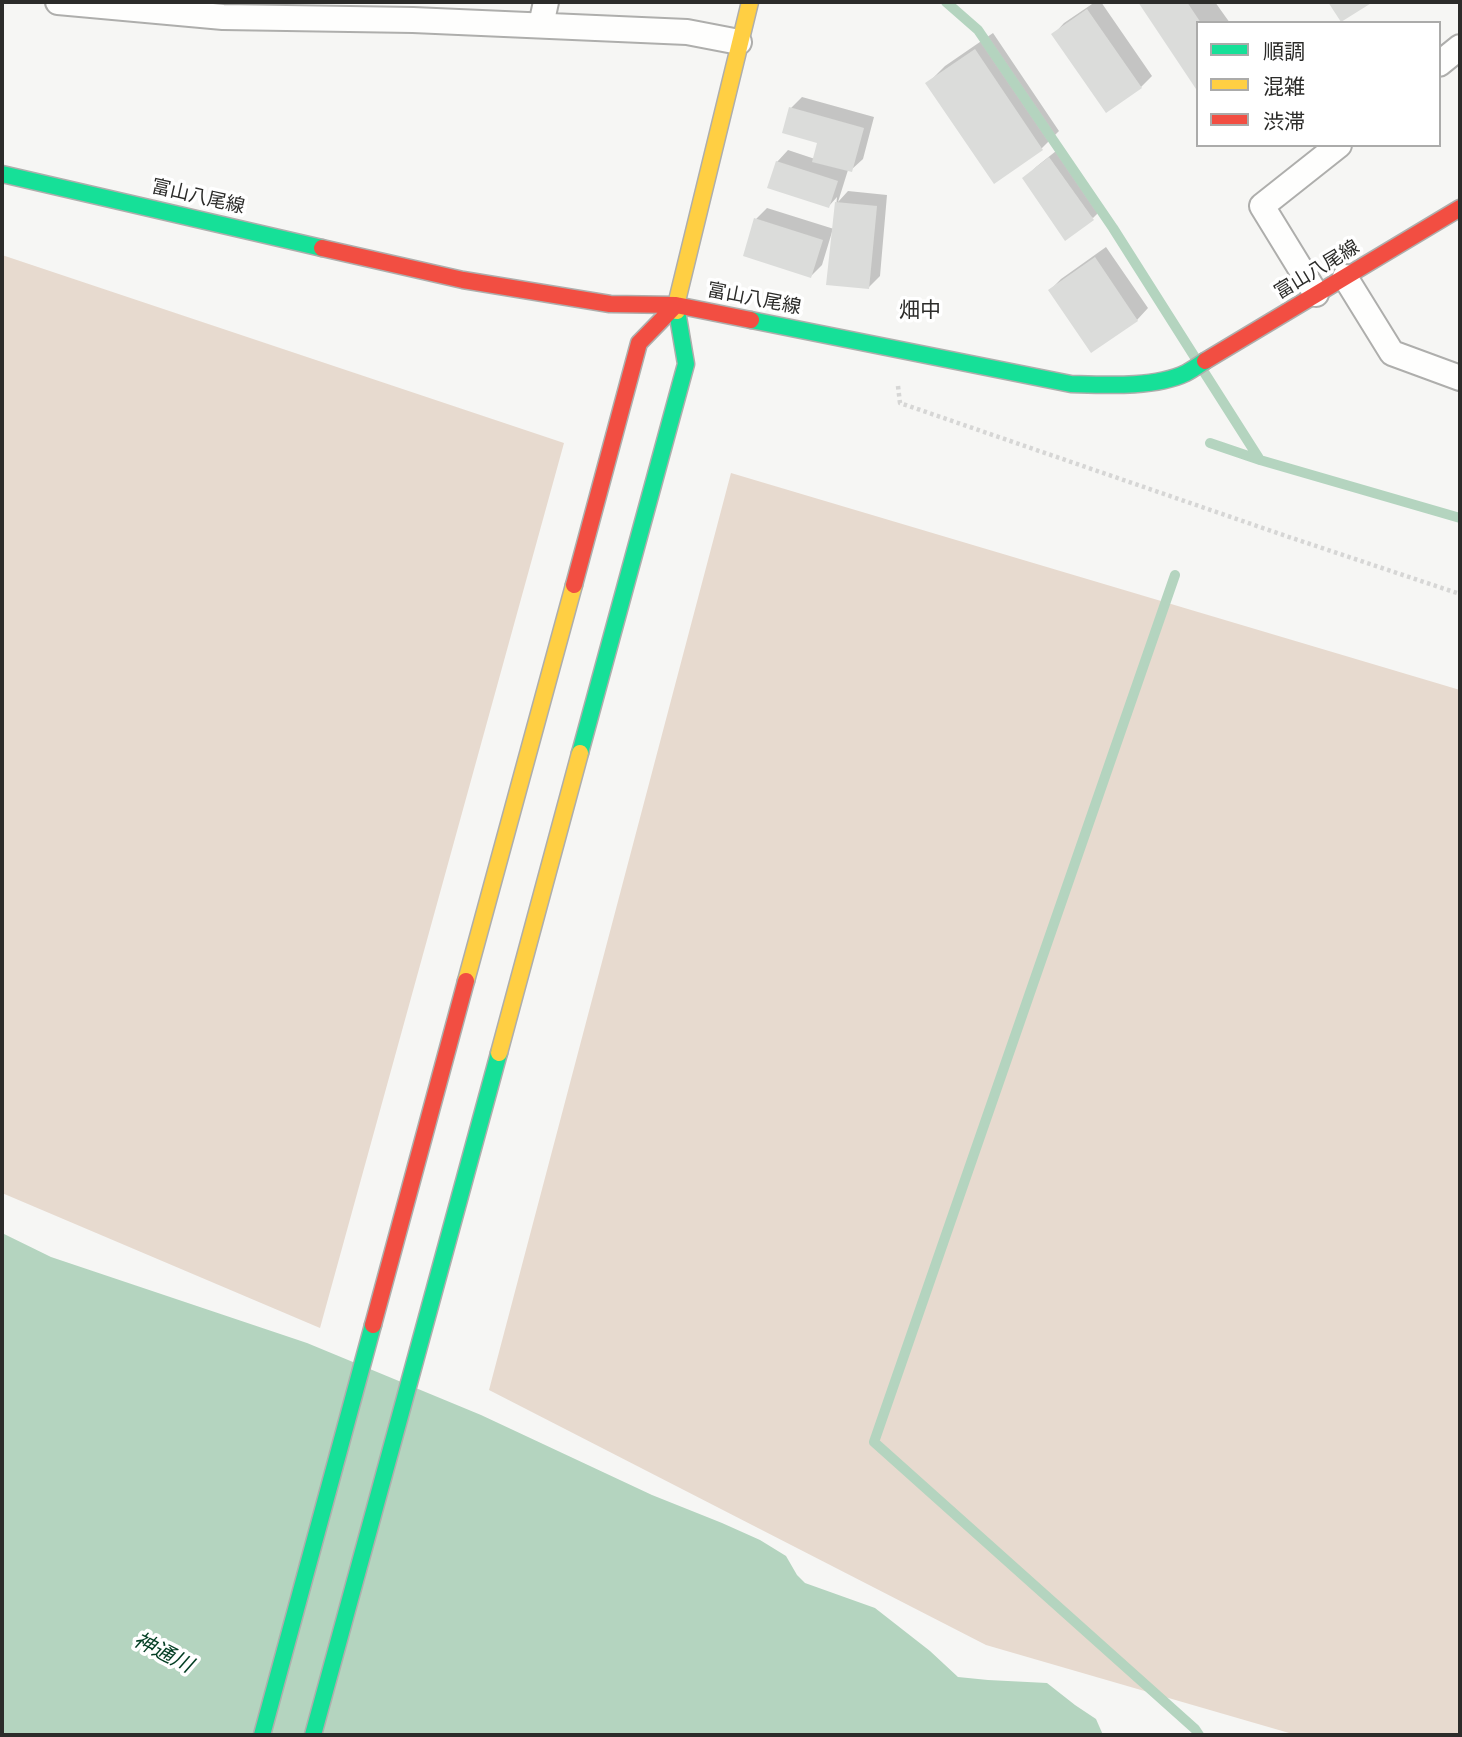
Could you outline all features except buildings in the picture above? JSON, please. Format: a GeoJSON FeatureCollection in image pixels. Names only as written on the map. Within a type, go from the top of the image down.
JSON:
{"type":"FeatureCollection","features":[{"type":"Feature","properties":{"kind":"street"},"geometry":{"type":"LineString","coordinates":[[58,2],[225,9],[543,13],[687,32],[739,42]]}},
{"type":"Feature","properties":{"kind":"street"},"geometry":{"type":"LineString","coordinates":[[313,1735],[686,365],[676,305],[750,2]]}},
{"type":"Feature","properties":{"kind":"street"},"geometry":{"type":"LineString","coordinates":[[1441,62],[1460,47]]}},
{"type":"Feature","properties":{"kind":"street"},"geometry":{"type":"LineString","coordinates":[[1316,294],[1262,206],[1336,147]]}},
{"type":"Feature","properties":{"kind":"street","name":"富山八尾線"},"geometry":{"type":"LineString","coordinates":[[2,174],[463,280],[610,304],[676,305],[1071,384],[1119,386],[1184,374],[1460,208]]}},
{"type":"Feature","properties":{"kind":"street"},"geometry":{"type":"LineString","coordinates":[[1345,277],[1392,353],[1460,378]]}},
{"type":"Feature","properties":{"kind":"street"},"geometry":{"type":"LineString","coordinates":[[262,1735],[639,343],[676,305]]}},
{"type":"Feature","properties":{"kind":"path"},"geometry":{"type":"LineString","coordinates":[[895,350],[900,403],[1460,594]]}},
{"type":"Feature","properties":{"kind":"shaded area"},"geometry":{"type":"Polygon","coordinates":[[[2,255],[564,443],[320,1328],[2,1193],[2,255]]]}},
{"type":"Feature","properties":{"kind":"shaded area"},"geometry":{"type":"Polygon","coordinates":[[[731,473],[1460,690],[1460,1735],[1296,1735],[986,1645],[489,1390],[731,473]]]}},
{"type":"Feature","properties":{"kind":"water","name":"神通川"},"geometry":{"type":"Polygon","coordinates":[[[2,1233],[51,1257],[307,1343],[481,1415],[652,1495],[760,1540],[786,1556],[805,1583],[875,1608],[958,1677],[1047,1683],[1096,1719],[1103,1735],[2,1735],[2,1233]]]}},
{"type":"Feature","properties":{"kind":"waterway"},"geometry":{"type":"LineString","coordinates":[[946,2],[978,30],[1113,228],[1196,359]]}},
{"type":"Feature","properties":{"kind":"waterway"},"geometry":{"type":"LineString","coordinates":[[1204,372],[1260,460]]}},
{"type":"Feature","properties":{"kind":"waterway"},"geometry":{"type":"LineString","coordinates":[[1210,443],[1460,518]]}},
{"type":"Feature","properties":{"kind":"waterway"},"geometry":{"type":"LineString","coordinates":[[1175,575],[874,1442],[1199,1735]]}},
{"type":"Feature","properties":{"kind":"traffic: fast"},"geometry":{"type":"LineString","coordinates":[[2,174],[322,248]]}},
{"type":"Feature","properties":{"kind":"traffic: fast"},"geometry":{"type":"LineString","coordinates":[[580,753],[686,364],[677,311]]}},
{"type":"Feature","properties":{"kind":"traffic: fast"},"geometry":{"type":"LineString","coordinates":[[751,320],[1071,384],[1160,381],[1186,373],[1205,361]]}},
{"type":"Feature","properties":{"kind":"traffic: fast"},"geometry":{"type":"LineString","coordinates":[[313,1735],[499,1053]]}},
{"type":"Feature","properties":{"kind":"traffic: fast"},"geometry":{"type":"LineString","coordinates":[[262,1735],[373,1325]]}},
{"type":"Feature","properties":{"kind":"traffic: slow"},"geometry":{"type":"LineString","coordinates":[[677,311],[676,305],[750,2]]}},
{"type":"Feature","properties":{"kind":"traffic: slow"},"geometry":{"type":"LineString","coordinates":[[466,981],[574,585]]}},
{"type":"Feature","properties":{"kind":"traffic: slow"},"geometry":{"type":"LineString","coordinates":[[499,1053],[580,753]]}},
{"type":"Feature","properties":{"kind":"traffic: jam"},"geometry":{"type":"LineString","coordinates":[[1205,361],[1460,208]]}},
{"type":"Feature","properties":{"kind":"traffic: jam"},"geometry":{"type":"LineString","coordinates":[[322,248],[463,280],[610,304],[676,305],[751,320]]}},
{"type":"Feature","properties":{"kind":"traffic: jam"},"geometry":{"type":"LineString","coordinates":[[574,585],[639,343],[676,305]]}},
{"type":"Feature","properties":{"kind":"traffic: jam"},"geometry":{"type":"LineString","coordinates":[[373,1325],[466,981]]}},
{"type":"Feature","properties":{"kind":"district","name":"畑中"},"geometry":{"type":"Point","coordinates":[920,311]}}]}
